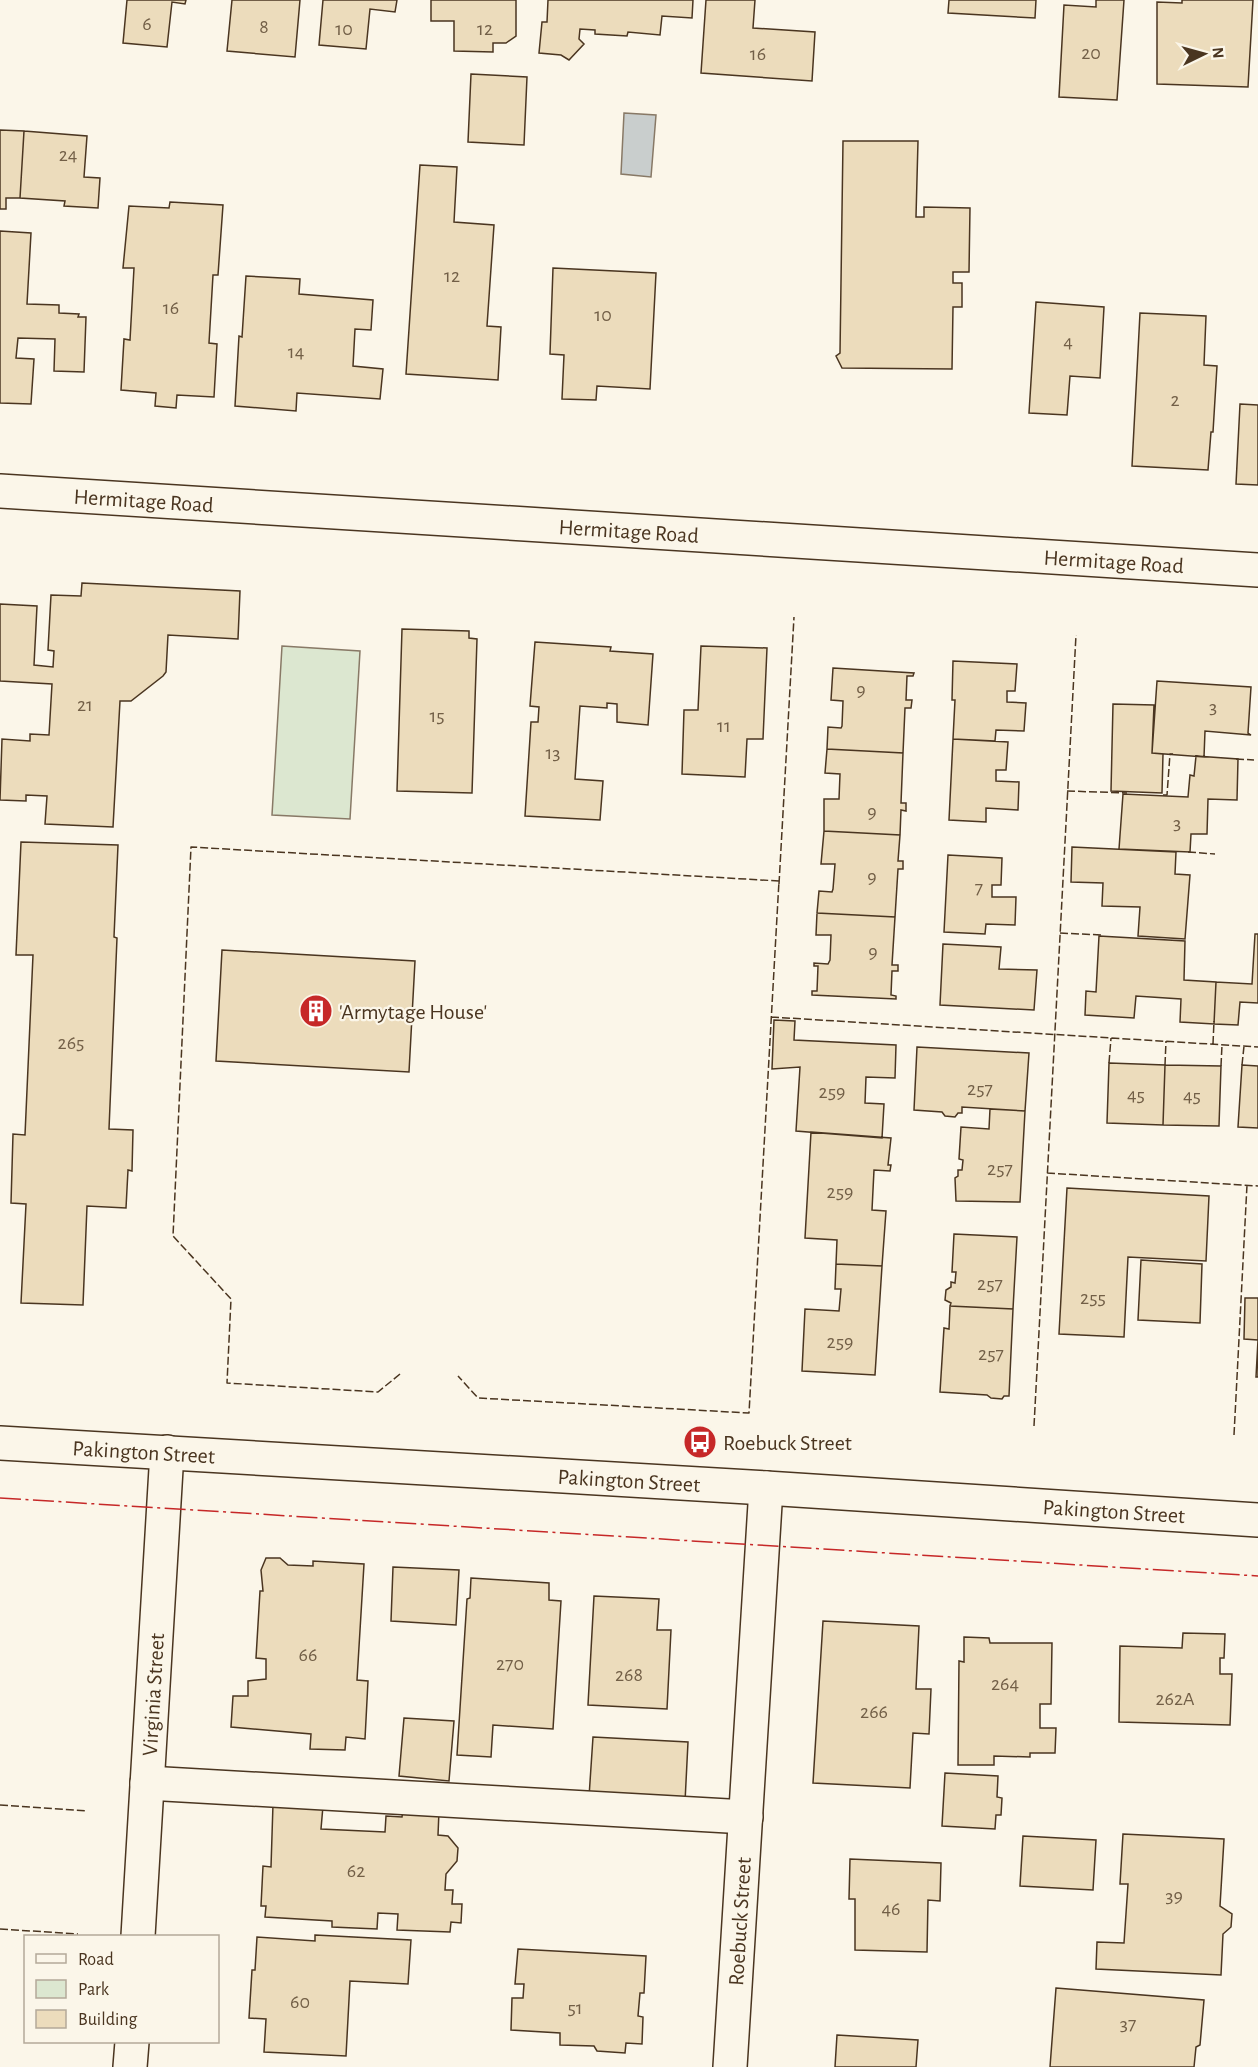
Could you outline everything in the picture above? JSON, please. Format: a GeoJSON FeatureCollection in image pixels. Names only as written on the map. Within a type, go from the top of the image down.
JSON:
{"type":"FeatureCollection","features":[{"type":"Feature","properties":{"kind":"street","name":"Hermitage Road"},"geometry":{"type":"LineString","coordinates":[[0,491],[1258,570]]}},
{"type":"Feature","properties":{"kind":"street","name":"Pakington Street"},"geometry":{"type":"LineString","coordinates":[[0,1443],[766,1488],[1258,1520]]}},
{"type":"Feature","properties":{"kind":"street","name":"Virginia Street"},"geometry":{"type":"LineString","coordinates":[[138,1935],[167,1452]]}},
{"type":"Feature","properties":{"kind":"street","name":"Roebuck Street"},"geometry":{"type":"LineString","coordinates":[[730,2067],[766,1488]]}},
{"type":"Feature","properties":{"kind":"street"},"geometry":{"type":"LineString","coordinates":[[147,1784],[746,1818]]}},
{"type":"Feature","properties":{"kind":"street"},"geometry":{"type":"LineString","coordinates":[[130,2067],[132,2043]]}},
{"type":"Feature","properties":{"kind":"green space"},"geometry":{"type":"Polygon","coordinates":[[[282,646],[360,651],[350,819],[272,815],[282,646]]]}},
{"type":"Feature","properties":{"kind":"shaded area"},"geometry":{"type":"Polygon","coordinates":[[[624,113],[656,115],[651,177],[621,174],[624,113]]]}},
{"type":"Feature","properties":{"kind":"building"},"geometry":{"type":"Polygon","coordinates":[[[127,0],[186,0],[185,4],[172,2],[167,47],[123,43],[127,0]]]}},
{"type":"Feature","properties":{"kind":"building"},"geometry":{"type":"Polygon","coordinates":[[[232,0],[300,0],[295,57],[227,51],[232,0]]]}},
{"type":"Feature","properties":{"kind":"building"},"geometry":{"type":"Polygon","coordinates":[[[323,0],[397,0],[395,12],[370,9],[366,49],[319,45],[323,0]]]}},
{"type":"Feature","properties":{"kind":"building"},"geometry":{"type":"Polygon","coordinates":[[[431,0],[516,0],[516,36],[506,43],[493,43],[493,52],[454,51],[454,21],[431,21],[431,0]]]}},
{"type":"Feature","properties":{"kind":"building"},"geometry":{"type":"Polygon","coordinates":[[[548,0],[693,0],[692,18],[662,16],[660,35],[628,32],[627,36],[595,34],[595,30],[580,29],[579,39],[584,44],[569,60],[561,55],[539,53],[542,22],[547,22],[548,0]]]}},
{"type":"Feature","properties":{"kind":"building"},"geometry":{"type":"Polygon","coordinates":[[[706,0],[755,0],[753,28],[815,32],[812,81],[701,73],[706,0]]]}},
{"type":"Feature","properties":{"kind":"building"},"geometry":{"type":"Polygon","coordinates":[[[949,0],[1036,0],[1035,18],[948,13],[949,0]]]}},
{"type":"Feature","properties":{"kind":"building"},"geometry":{"type":"Polygon","coordinates":[[[1096,0],[1124,0],[1117,100],[1059,97],[1064,5],[1096,7],[1096,0]]]}},
{"type":"Feature","properties":{"kind":"building"},"geometry":{"type":"Polygon","coordinates":[[[1182,0],[1253,0],[1248,87],[1157,84],[1157,2],[1182,3],[1182,0]]]}},
{"type":"Feature","properties":{"kind":"building"},"geometry":{"type":"Polygon","coordinates":[[[471,74],[527,77],[524,145],[468,142],[471,74]]]}},
{"type":"Feature","properties":{"kind":"building"},"geometry":{"type":"Polygon","coordinates":[[[0,130],[24,131],[20,198],[6,198],[6,209],[0,209],[0,130]]]}},
{"type":"Feature","properties":{"kind":"building"},"geometry":{"type":"Polygon","coordinates":[[[24,131],[87,136],[84,177],[100,178],[98,208],[64,206],[65,201],[20,198],[24,131]]]}},
{"type":"Feature","properties":{"kind":"building"},"geometry":{"type":"Polygon","coordinates":[[[843,141],[918,141],[916,217],[924,217],[924,207],[970,208],[969,272],[953,272],[953,283],[962,283],[962,307],[953,307],[952,369],[842,368],[836,356],[840,353],[843,141]]]}},
{"type":"Feature","properties":{"kind":"building"},"geometry":{"type":"Polygon","coordinates":[[[420,165],[457,167],[454,222],[494,225],[487,326],[501,327],[498,380],[406,374],[420,165]]]}},
{"type":"Feature","properties":{"kind":"building"},"geometry":{"type":"Polygon","coordinates":[[[170,202],[223,205],[218,275],[213,275],[209,343],[217,344],[214,397],[177,395],[176,408],[155,406],[156,393],[121,390],[124,339],[130,340],[134,268],[123,268],[129,206],[169,208],[170,202]]]}},
{"type":"Feature","properties":{"kind":"building"},"geometry":{"type":"Polygon","coordinates":[[[0,231],[31,233],[27,304],[59,305],[59,313],[79,314],[78,317],[86,317],[84,372],[54,371],[55,339],[18,338],[16,358],[34,359],[31,404],[0,403],[0,231]]]}},
{"type":"Feature","properties":{"kind":"building"},"geometry":{"type":"Polygon","coordinates":[[[553,268],[656,273],[650,389],[597,386],[596,400],[562,399],[564,355],[550,354],[553,268]]]}},
{"type":"Feature","properties":{"kind":"building"},"geometry":{"type":"Polygon","coordinates":[[[246,276],[300,279],[299,294],[373,300],[371,330],[355,329],[353,366],[383,369],[380,399],[297,393],[296,411],[235,406],[239,336],[242,337],[246,276]]]}},
{"type":"Feature","properties":{"kind":"building"},"geometry":{"type":"Polygon","coordinates":[[[1036,302],[1104,307],[1100,378],[1070,376],[1067,415],[1029,413],[1036,302]]]}},
{"type":"Feature","properties":{"kind":"building"},"geometry":{"type":"Polygon","coordinates":[[[1140,313],[1206,316],[1204,365],[1217,366],[1208,470],[1132,466],[1140,313]]]}},
{"type":"Feature","properties":{"kind":"building"},"geometry":{"type":"Polygon","coordinates":[[[1240,404],[1258,405],[1258,485],[1236,484],[1240,404]]]}},
{"type":"Feature","properties":{"kind":"building"},"geometry":{"type":"Polygon","coordinates":[[[82,583],[240,591],[238,639],[168,635],[166,672],[131,701],[120,701],[113,827],[45,824],[47,796],[26,795],[26,801],[0,800],[2,739],[30,741],[30,734],[49,735],[52,684],[0,681],[0,604],[37,606],[34,665],[53,667],[54,651],[48,650],[51,595],[81,596],[82,583]]]}},
{"type":"Feature","properties":{"kind":"building"},"geometry":{"type":"Polygon","coordinates":[[[402,629],[469,631],[469,638],[477,639],[472,793],[397,791],[402,629]]]}},
{"type":"Feature","properties":{"kind":"building"},"geometry":{"type":"Polygon","coordinates":[[[535,642],[611,647],[610,651],[653,654],[648,725],[617,722],[617,704],[607,703],[607,708],[580,706],[575,779],[603,781],[600,820],[525,816],[531,722],[538,722],[539,707],[530,706],[535,642]]]}},
{"type":"Feature","properties":{"kind":"building"},"geometry":{"type":"Polygon","coordinates":[[[701,646],[767,648],[763,739],[747,739],[745,777],[682,774],[684,710],[698,710],[701,646]]]}},
{"type":"Feature","properties":{"kind":"building"},"geometry":{"type":"Polygon","coordinates":[[[953,661],[1017,664],[1015,691],[1007,691],[1007,702],[1026,703],[1024,731],[996,730],[995,741],[953,739],[955,700],[952,700],[953,661]]]}},
{"type":"Feature","properties":{"kind":"building"},"geometry":{"type":"Polygon","coordinates":[[[833,668],[914,673],[913,676],[907,676],[906,700],[912,700],[911,708],[905,708],[903,753],[827,749],[828,727],[841,728],[842,726],[843,701],[831,700],[833,668]]]}},
{"type":"Feature","properties":{"kind":"building"},"geometry":{"type":"Polygon","coordinates":[[[1157,681],[1251,687],[1248,733],[1251,735],[1205,731],[1204,757],[1152,753],[1157,681]]]}},
{"type":"Feature","properties":{"kind":"building"},"geometry":{"type":"Polygon","coordinates":[[[1113,704],[1154,705],[1152,753],[1163,754],[1162,793],[1111,791],[1113,704]]]}},
{"type":"Feature","properties":{"kind":"building"},"geometry":{"type":"Polygon","coordinates":[[[953,739],[1008,742],[1006,770],[996,770],[996,781],[1019,782],[1018,810],[986,808],[986,822],[949,820],[953,739]]]}},
{"type":"Feature","properties":{"kind":"building"},"geometry":{"type":"Polygon","coordinates":[[[827,749],[903,753],[901,803],[906,803],[906,811],[901,810],[900,835],[824,831],[824,799],[839,799],[840,774],[825,773],[827,749]]]}},
{"type":"Feature","properties":{"kind":"building"},"geometry":{"type":"Polygon","coordinates":[[[1196,756],[1238,759],[1237,800],[1208,799],[1207,834],[1191,834],[1190,852],[1119,849],[1123,794],[1188,797],[1190,775],[1194,776],[1196,756]]]}},
{"type":"Feature","properties":{"kind":"building"},"geometry":{"type":"Polygon","coordinates":[[[824,831],[900,835],[898,861],[903,861],[903,869],[898,869],[895,917],[817,913],[819,891],[832,892],[833,889],[835,864],[821,864],[824,831]]]}},
{"type":"Feature","properties":{"kind":"building"},"geometry":{"type":"Polygon","coordinates":[[[21,842],[118,845],[114,937],[117,938],[109,1129],[133,1130],[132,1171],[128,1170],[126,1208],[87,1206],[83,1305],[21,1303],[26,1204],[11,1203],[13,1134],[25,1135],[33,955],[16,955],[21,842]]]}},
{"type":"Feature","properties":{"kind":"building"},"geometry":{"type":"Polygon","coordinates":[[[1072,847],[1176,852],[1175,874],[1190,875],[1185,939],[1138,936],[1140,907],[1102,906],[1103,883],[1071,882],[1072,847]]]}},
{"type":"Feature","properties":{"kind":"building"},"geometry":{"type":"Polygon","coordinates":[[[948,855],[1002,858],[1001,885],[992,885],[992,897],[1016,897],[1015,925],[986,924],[985,934],[944,932],[948,855]]]}},
{"type":"Feature","properties":{"kind":"building"},"geometry":{"type":"Polygon","coordinates":[[[817,913],[895,917],[892,965],[898,965],[898,971],[892,971],[891,995],[896,996],[896,999],[812,995],[812,991],[817,991],[818,966],[814,966],[814,963],[828,964],[830,960],[831,935],[816,935],[817,913]]]}},
{"type":"Feature","properties":{"kind":"building"},"geometry":{"type":"Polygon","coordinates":[[[1255,934],[1258,934],[1258,1003],[1240,1002],[1238,1025],[1214,1024],[1216,982],[1252,984],[1255,934]]]}},
{"type":"Feature","properties":{"kind":"building"},"geometry":{"type":"Polygon","coordinates":[[[1099,936],[1185,941],[1184,980],[1216,982],[1214,1024],[1180,1022],[1181,999],[1136,996],[1134,1018],[1085,1015],[1086,991],[1096,992],[1099,936]]]}},
{"type":"Feature","properties":{"kind":"building"},"geometry":{"type":"Polygon","coordinates":[[[943,944],[1001,947],[999,969],[1037,970],[1034,1010],[940,1005],[943,944]]]}},
{"type":"Feature","properties":{"kind":"building","name":"'Armytage House'"},"geometry":{"type":"Polygon","coordinates":[[[222,950],[415,961],[409,1072],[216,1061],[222,950]]]}},
{"type":"Feature","properties":{"kind":"building"},"geometry":{"type":"Polygon","coordinates":[[[774,1020],[795,1021],[794,1040],[896,1045],[895,1078],[866,1077],[865,1103],[884,1104],[882,1138],[796,1131],[800,1067],[772,1069],[774,1020]]]}},
{"type":"Feature","properties":{"kind":"building"},"geometry":{"type":"Polygon","coordinates":[[[917,1047],[1029,1053],[1025,1111],[962,1107],[962,1113],[958,1113],[955,1117],[945,1116],[942,1112],[914,1110],[917,1047]]]}},
{"type":"Feature","properties":{"kind":"building"},"geometry":{"type":"Polygon","coordinates":[[[1109,1063],[1165,1065],[1163,1125],[1107,1123],[1109,1063]]]}},
{"type":"Feature","properties":{"kind":"building"},"geometry":{"type":"Polygon","coordinates":[[[1165,1065],[1221,1066],[1219,1126],[1163,1125],[1165,1065]]]}},
{"type":"Feature","properties":{"kind":"building"},"geometry":{"type":"Polygon","coordinates":[[[1242,1065],[1258,1066],[1258,1128],[1238,1127],[1242,1065]]]}},
{"type":"Feature","properties":{"kind":"building"},"geometry":{"type":"Polygon","coordinates":[[[990,1109],[1025,1111],[1020,1202],[956,1201],[955,1178],[958,1176],[958,1170],[962,1170],[963,1160],[959,1159],[961,1127],[989,1129],[990,1109]]]}},
{"type":"Feature","properties":{"kind":"building"},"geometry":{"type":"Polygon","coordinates":[[[811,1132],[891,1138],[888,1165],[891,1165],[890,1171],[874,1170],[872,1210],[886,1211],[882,1266],[836,1264],[837,1240],[805,1238],[811,1132]]]}},
{"type":"Feature","properties":{"kind":"building"},"geometry":{"type":"Polygon","coordinates":[[[1067,1188],[1209,1196],[1206,1261],[1128,1257],[1124,1337],[1059,1334],[1067,1188]]]}},
{"type":"Feature","properties":{"kind":"building"},"geometry":{"type":"Polygon","coordinates":[[[954,1234],[1017,1237],[1013,1309],[950,1306],[951,1303],[945,1300],[946,1290],[951,1287],[951,1282],[955,1283],[956,1272],[952,1272],[954,1234]]]}},
{"type":"Feature","properties":{"kind":"building"},"geometry":{"type":"Polygon","coordinates":[[[1141,1260],[1202,1264],[1200,1323],[1138,1320],[1141,1260]]]}},
{"type":"Feature","properties":{"kind":"building"},"geometry":{"type":"Polygon","coordinates":[[[836,1264],[882,1266],[875,1375],[802,1371],[805,1309],[839,1311],[841,1289],[835,1289],[836,1264]]]}},
{"type":"Feature","properties":{"kind":"building"},"geometry":{"type":"Polygon","coordinates":[[[1245,1298],[1258,1298],[1258,1340],[1244,1339],[1245,1298]]]}},
{"type":"Feature","properties":{"kind":"building"},"geometry":{"type":"Polygon","coordinates":[[[950,1306],[1013,1309],[1009,1396],[1004,1396],[1002,1399],[991,1398],[987,1395],[940,1392],[944,1328],[949,1329],[950,1306]]]}},
{"type":"Feature","properties":{"kind":"building"},"geometry":{"type":"Polygon","coordinates":[[[1258,1340],[1258,1377],[1256,1377],[1258,1340]]]}},
{"type":"Feature","properties":{"kind":"building"},"geometry":{"type":"Polygon","coordinates":[[[266,1558],[280,1558],[288,1565],[313,1566],[313,1561],[364,1564],[357,1680],[368,1681],[365,1739],[346,1737],[345,1750],[310,1749],[311,1734],[231,1727],[233,1696],[248,1696],[248,1681],[266,1679],[266,1659],[256,1658],[260,1591],[263,1591],[261,1570],[266,1558]]]}},
{"type":"Feature","properties":{"kind":"building"},"geometry":{"type":"Polygon","coordinates":[[[393,1567],[459,1570],[456,1625],[391,1621],[393,1567]]]}},
{"type":"Feature","properties":{"kind":"building"},"geometry":{"type":"Polygon","coordinates":[[[471,1578],[549,1583],[549,1600],[561,1601],[553,1729],[493,1725],[491,1757],[457,1755],[467,1599],[470,1598],[471,1578]]]}},
{"type":"Feature","properties":{"kind":"building"},"geometry":{"type":"Polygon","coordinates":[[[594,1596],[659,1599],[657,1630],[671,1630],[667,1709],[588,1705],[594,1596]]]}},
{"type":"Feature","properties":{"kind":"building"},"geometry":{"type":"Polygon","coordinates":[[[823,1621],[919,1626],[916,1689],[931,1689],[929,1734],[913,1733],[910,1788],[813,1783],[823,1621]]]}},
{"type":"Feature","properties":{"kind":"building"},"geometry":{"type":"Polygon","coordinates":[[[1183,1633],[1225,1634],[1224,1658],[1220,1658],[1220,1674],[1232,1674],[1230,1725],[1119,1722],[1120,1646],[1182,1648],[1183,1633]]]}},
{"type":"Feature","properties":{"kind":"building"},"geometry":{"type":"Polygon","coordinates":[[[964,1637],[989,1638],[990,1643],[1052,1643],[1051,1704],[1040,1704],[1040,1728],[1056,1728],[1055,1753],[1030,1753],[1030,1757],[994,1756],[994,1765],[958,1765],[959,1661],[964,1662],[964,1637]]]}},
{"type":"Feature","properties":{"kind":"building"},"geometry":{"type":"Polygon","coordinates":[[[404,1718],[454,1721],[449,1781],[399,1776],[404,1718]]]}},
{"type":"Feature","properties":{"kind":"building"},"geometry":{"type":"Polygon","coordinates":[[[593,1737],[688,1742],[685,1802],[589,1797],[593,1737]]]}},
{"type":"Feature","properties":{"kind":"building"},"geometry":{"type":"Polygon","coordinates":[[[945,1773],[998,1776],[997,1797],[1002,1798],[1001,1815],[996,1815],[995,1829],[942,1826],[945,1773]]]}},
{"type":"Feature","properties":{"kind":"building"},"geometry":{"type":"Polygon","coordinates":[[[273,1804],[323,1806],[321,1829],[385,1832],[386,1816],[402,1817],[403,1810],[439,1811],[438,1835],[448,1836],[458,1848],[457,1861],[446,1874],[445,1890],[453,1890],[452,1904],[462,1904],[461,1923],[451,1922],[450,1932],[397,1930],[398,1914],[378,1913],[377,1929],[332,1927],[332,1921],[265,1917],[266,1906],[261,1906],[263,1866],[271,1867],[273,1804]]]}},
{"type":"Feature","properties":{"kind":"building"},"geometry":{"type":"Polygon","coordinates":[[[1123,1834],[1224,1839],[1220,1906],[1232,1914],[1231,1927],[1223,1934],[1221,1975],[1096,1969],[1097,1942],[1124,1943],[1128,1884],[1120,1884],[1123,1834]]]}},
{"type":"Feature","properties":{"kind":"building"},"geometry":{"type":"Polygon","coordinates":[[[1023,1836],[1096,1840],[1093,1890],[1020,1886],[1023,1836]]]}},
{"type":"Feature","properties":{"kind":"building"},"geometry":{"type":"Polygon","coordinates":[[[850,1859],[941,1863],[940,1901],[928,1900],[927,1952],[855,1950],[855,1899],[849,1899],[850,1859]]]}},
{"type":"Feature","properties":{"kind":"building"},"geometry":{"type":"Polygon","coordinates":[[[315,1935],[411,1940],[408,1984],[350,1981],[346,2056],[264,2052],[266,2019],[249,2018],[257,1937],[315,1941],[315,1935]]]}},
{"type":"Feature","properties":{"kind":"building"},"geometry":{"type":"Polygon","coordinates":[[[518,1949],[646,1956],[644,1993],[640,1993],[638,2016],[643,2017],[642,2044],[626,2043],[625,2053],[597,2051],[594,2046],[560,2045],[560,2033],[511,2030],[512,1998],[523,1998],[524,1984],[515,1984],[518,1949]]]}},
{"type":"Feature","properties":{"kind":"building"},"geometry":{"type":"Polygon","coordinates":[[[1056,1988],[1204,2000],[1200,2045],[1196,2047],[1194,2067],[1050,2067],[1056,1988]]]}},
{"type":"Feature","properties":{"kind":"building"},"geometry":{"type":"Polygon","coordinates":[[[837,2035],[918,2040],[916,2067],[835,2067],[837,2035]]]}},
{"type":"Feature","properties":{"kind":"fence"},"geometry":{"type":"LineString","coordinates":[[779,884],[794,617]]}},
{"type":"Feature","properties":{"kind":"fence"},"geometry":{"type":"LineString","coordinates":[[1034,1426],[1076,635]]}},
{"type":"Feature","properties":{"kind":"fence"},"geometry":{"type":"LineString","coordinates":[[1163,795],[1167,795],[1170,754],[1173,754]]}},
{"type":"Feature","properties":{"kind":"fence"},"geometry":{"type":"LineString","coordinates":[[1236,759],[1254,760]]}},
{"type":"Feature","properties":{"kind":"fence"},"geometry":{"type":"LineString","coordinates":[[1067,791],[1127,793]]}},
{"type":"Feature","properties":{"kind":"fence"},"geometry":{"type":"LineString","coordinates":[[400,1374],[378,1392],[227,1383],[231,1299],[173,1236],[191,847],[779,881],[749,1413],[478,1398],[458,1376]]}},
{"type":"Feature","properties":{"kind":"fence"},"geometry":{"type":"LineString","coordinates":[[1188,852],[1215,854]]}},
{"type":"Feature","properties":{"kind":"fence"},"geometry":{"type":"LineString","coordinates":[[1060,933],[1102,935]]}},
{"type":"Feature","properties":{"kind":"fence"},"geometry":{"type":"LineString","coordinates":[[771,1017],[1258,1047]]}},
{"type":"Feature","properties":{"kind":"fence"},"geometry":{"type":"LineString","coordinates":[[1213,1044],[1214,1021]]}},
{"type":"Feature","properties":{"kind":"fence"},"geometry":{"type":"LineString","coordinates":[[1109,1063],[1111,1038]]}},
{"type":"Feature","properties":{"kind":"fence"},"geometry":{"type":"LineString","coordinates":[[1165,1065],[1166,1041]]}},
{"type":"Feature","properties":{"kind":"fence"},"geometry":{"type":"LineString","coordinates":[[1221,1066],[1222,1045]]}},
{"type":"Feature","properties":{"kind":"fence"},"geometry":{"type":"LineString","coordinates":[[1242,1065],[1244,1046]]}},
{"type":"Feature","properties":{"kind":"fence"},"geometry":{"type":"LineString","coordinates":[[1047,1173],[1258,1186]]}},
{"type":"Feature","properties":{"kind":"fence"},"geometry":{"type":"LineString","coordinates":[[1234,1435],[1247,1185]]}},
{"type":"Feature","properties":{"kind":"fence"},"geometry":{"type":"LineString","coordinates":[[0,1805],[87,1811]]}},
{"type":"Feature","properties":{"kind":"fence"},"geometry":{"type":"LineString","coordinates":[[0,1929],[78,1934]]}},
{"type":"Feature","properties":{"kind":"power"},"geometry":{"type":"LineString","coordinates":[[0,1498],[1258,1576]]}},
{"type":"Feature","properties":{"kind":"place","name":"'Armytage House'"},"geometry":{"type":"Point","coordinates":[316,1011]}},
{"type":"Feature","properties":{"kind":"place","name":"Roebuck Street"},"geometry":{"type":"Point","coordinates":[700,1442]}}]}
